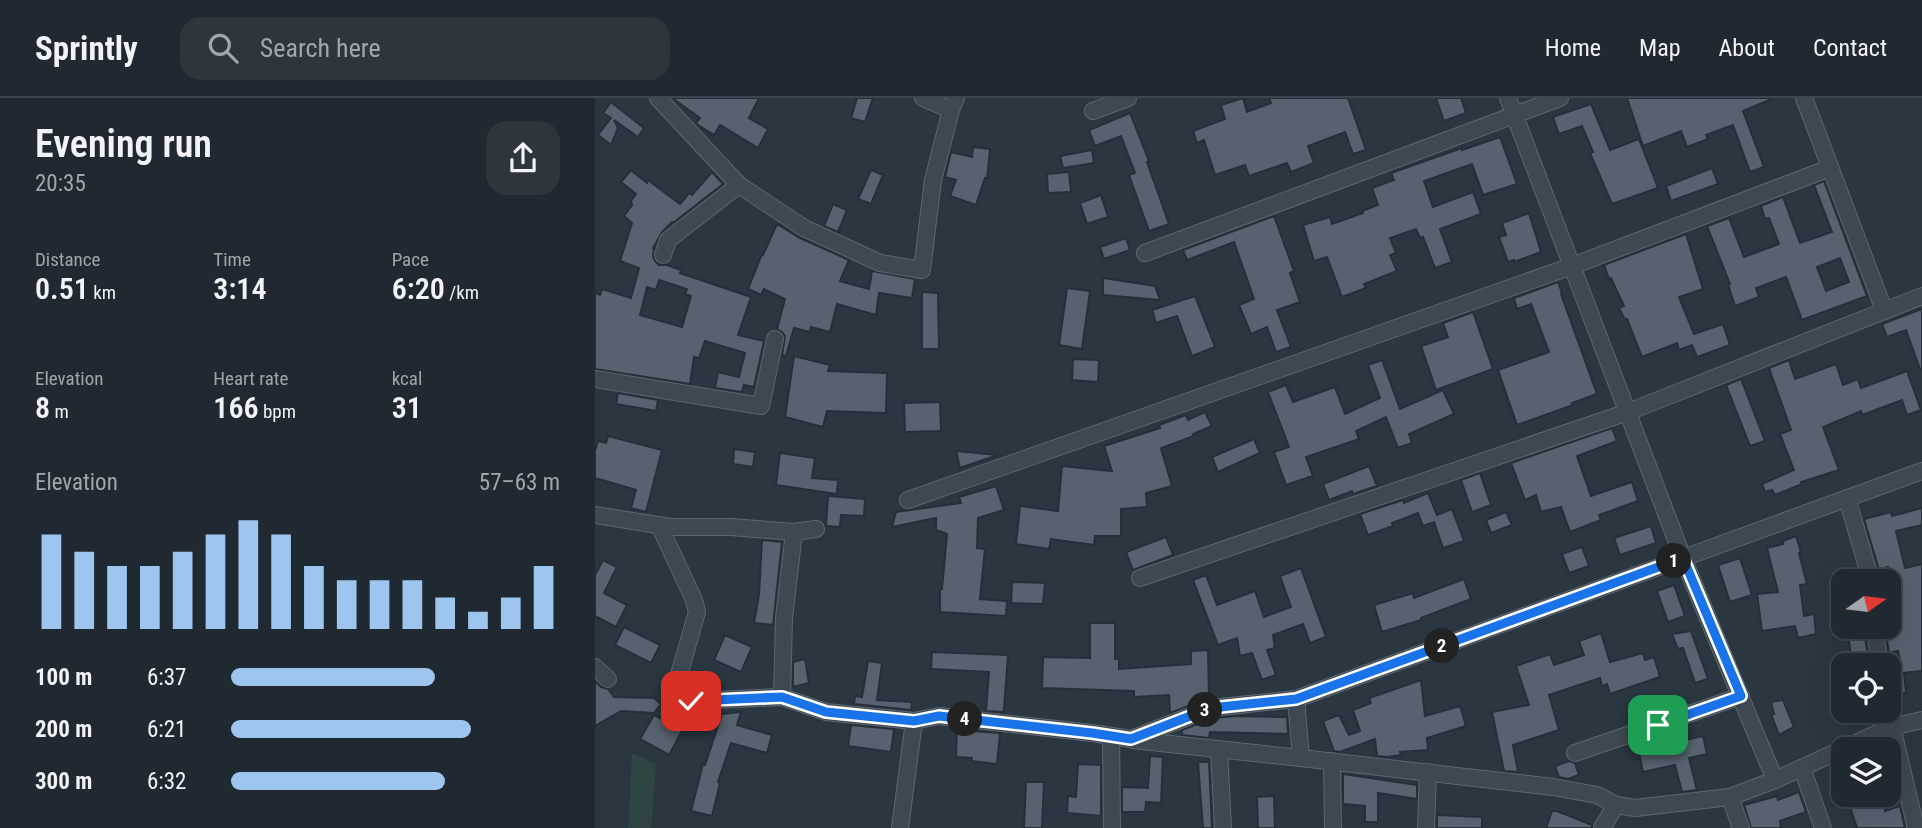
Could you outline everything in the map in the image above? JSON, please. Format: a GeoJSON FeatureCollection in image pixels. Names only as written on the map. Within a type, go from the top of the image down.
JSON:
{"type":"FeatureCollection","features":[{"type":"Feature","properties":{"kind":"street"},"geometry":{"type":"LineString","coordinates":[[658,98],[739,185],[804,228],[880,263],[922,270],[933,180],[953,104],[923,98]]}},
{"type":"Feature","properties":{"kind":"street"},"geometry":{"type":"LineString","coordinates":[[1093,111],[1128,98]]}},
{"type":"Feature","properties":{"kind":"street"},"geometry":{"type":"LineString","coordinates":[[1508,98],[1683,558],[1775,780]]}},
{"type":"Feature","properties":{"kind":"street"},"geometry":{"type":"LineString","coordinates":[[1146,253],[1560,98]]}},
{"type":"Feature","properties":{"kind":"street"},"geometry":{"type":"LineString","coordinates":[[1804,98],[1884,310]]}},
{"type":"Feature","properties":{"kind":"street"},"geometry":{"type":"LineString","coordinates":[[908,500],[1572,266],[1830,167]]}},
{"type":"Feature","properties":{"kind":"street"},"geometry":{"type":"LineString","coordinates":[[663,255],[668,240],[739,185]]}},
{"type":"Feature","properties":{"kind":"street"},"geometry":{"type":"LineString","coordinates":[[1140,578],[1628,412],[1922,296]]}},
{"type":"Feature","properties":{"kind":"street"},"geometry":{"type":"LineString","coordinates":[[595,379],[761,406],[775,340]]}},
{"type":"Feature","properties":{"kind":"street"},"geometry":{"type":"LineString","coordinates":[[1131,739],[1211,708],[1296,699],[1922,471]]}},
{"type":"Feature","properties":{"kind":"street"},"geometry":{"type":"LineString","coordinates":[[1847,498],[1866,569]]}},
{"type":"Feature","properties":{"kind":"street"},"geometry":{"type":"LineString","coordinates":[[595,515],[670,527],[731,527],[794,532],[816,529]]}},
{"type":"Feature","properties":{"kind":"street"},"geometry":{"type":"LineString","coordinates":[[659,525],[697,612],[677,682],[691,701],[782,697],[826,712],[914,721],[939,716],[1553,786],[1597,795],[1616,805],[1635,808],[1730,797],[1802,768],[1882,723]]}},
{"type":"Feature","properties":{"kind":"street"},"geometry":{"type":"LineString","coordinates":[[782,697],[784,618],[794,532]]}},
{"type":"Feature","properties":{"kind":"street"},"geometry":{"type":"LineString","coordinates":[[595,667],[608,679]]}},
{"type":"Feature","properties":{"kind":"street"},"geometry":{"type":"LineString","coordinates":[[1575,753],[1741,696]]}},
{"type":"Feature","properties":{"kind":"street"},"geometry":{"type":"LineString","coordinates":[[1296,699],[1301,758]]}},
{"type":"Feature","properties":{"kind":"street"},"geometry":{"type":"LineString","coordinates":[[1901,719],[1922,720]]}},
{"type":"Feature","properties":{"kind":"street"},"geometry":{"type":"LineString","coordinates":[[900,828],[914,721]]}},
{"type":"Feature","properties":{"kind":"street"},"geometry":{"type":"LineString","coordinates":[[1890,723],[1916,828]]}},
{"type":"Feature","properties":{"kind":"street"},"geometry":{"type":"LineString","coordinates":[[1111,736],[1112,828]]}},
{"type":"Feature","properties":{"kind":"street"},"geometry":{"type":"LineString","coordinates":[[1219,749],[1223,828]]}},
{"type":"Feature","properties":{"kind":"street"},"geometry":{"type":"LineString","coordinates":[[1332,761],[1333,828]]}},
{"type":"Feature","properties":{"kind":"street"},"geometry":{"type":"LineString","coordinates":[[1802,768],[1823,828]]}},
{"type":"Feature","properties":{"kind":"street"},"geometry":{"type":"LineString","coordinates":[[1426,828],[1429,772]]}},
{"type":"Feature","properties":{"kind":"street"},"geometry":{"type":"LineString","coordinates":[[1730,797],[1741,828]]}},
{"type":"Feature","properties":{"kind":"street"},"geometry":{"type":"LineString","coordinates":[[1602,828],[1616,805]]}},
{"type":"Feature","properties":{"kind":"green space"},"geometry":{"type":"Polygon","coordinates":[[[632,753],[656,764],[651,828],[628,828],[632,753]]]}},
{"type":"Feature","properties":{"kind":"building"},"geometry":{"type":"Polygon","coordinates":[[[672,98],[759,98],[749,118],[768,129],[758,148],[720,125],[714,135],[696,123],[700,118],[672,98]]]}},
{"type":"Feature","properties":{"kind":"building"},"geometry":{"type":"Polygon","coordinates":[[[857,98],[873,98],[865,122],[851,118],[857,98]]]}},
{"type":"Feature","properties":{"kind":"building"},"geometry":{"type":"Polygon","coordinates":[[[1243,98],[1247,112],[1271,103],[1269,98],[1348,98],[1366,150],[1353,154],[1345,132],[1308,146],[1314,163],[1291,172],[1287,163],[1249,176],[1245,165],[1215,175],[1204,140],[1197,143],[1193,131],[1225,119],[1221,105],[1243,98]]]}},
{"type":"Feature","properties":{"kind":"building"},"geometry":{"type":"Polygon","coordinates":[[[1436,98],[1461,98],[1466,113],[1444,121],[1436,98]]]}},
{"type":"Feature","properties":{"kind":"building"},"geometry":{"type":"Polygon","coordinates":[[[1627,98],[1774,98],[1743,111],[1764,167],[1750,172],[1733,125],[1706,135],[1708,139],[1687,147],[1681,131],[1643,146],[1627,98]]]}},
{"type":"Feature","properties":{"kind":"building"},"geometry":{"type":"Polygon","coordinates":[[[611,102],[644,128],[638,137],[614,120],[618,128],[611,145],[598,135],[611,118],[603,113],[611,102]]]}},
{"type":"Feature","properties":{"kind":"building"},"geometry":{"type":"Polygon","coordinates":[[[1591,104],[1610,150],[1639,139],[1658,188],[1612,204],[1590,153],[1593,152],[1582,126],[1559,134],[1553,117],[1591,104]]]}},
{"type":"Feature","properties":{"kind":"building"},"geometry":{"type":"Polygon","coordinates":[[[1130,113],[1169,224],[1149,231],[1129,175],[1135,173],[1121,136],[1095,146],[1089,130],[1130,113]]]}},
{"type":"Feature","properties":{"kind":"building"},"geometry":{"type":"Polygon","coordinates":[[[1500,137],[1517,184],[1483,195],[1472,164],[1424,181],[1433,207],[1473,192],[1481,214],[1440,229],[1452,262],[1435,268],[1423,237],[1420,238],[1416,229],[1390,238],[1396,253],[1390,255],[1397,271],[1364,284],[1366,288],[1342,297],[1327,257],[1314,261],[1303,225],[1330,217],[1332,224],[1363,213],[1362,211],[1378,205],[1372,188],[1394,180],[1391,173],[1500,137]]]}},
{"type":"Feature","properties":{"kind":"building"},"geometry":{"type":"Polygon","coordinates":[[[973,147],[990,149],[987,179],[985,178],[976,205],[950,196],[956,180],[945,177],[951,152],[972,157],[973,147]]]}},
{"type":"Feature","properties":{"kind":"building"},"geometry":{"type":"Polygon","coordinates":[[[1092,150],[1094,163],[1063,168],[1060,156],[1092,150]]]}},
{"type":"Feature","properties":{"kind":"building"},"geometry":{"type":"Polygon","coordinates":[[[1712,168],[1718,184],[1671,201],[1666,186],[1712,168]]]}},
{"type":"Feature","properties":{"kind":"building"},"geometry":{"type":"Polygon","coordinates":[[[631,170],[680,204],[689,193],[692,195],[712,172],[723,184],[662,232],[653,248],[653,256],[659,265],[667,265],[681,270],[680,273],[751,297],[738,335],[764,341],[754,387],[744,385],[742,392],[715,388],[718,372],[739,377],[745,353],[705,341],[699,358],[694,357],[690,384],[595,369],[595,293],[600,295],[602,289],[631,298],[639,268],[620,261],[632,223],[624,216],[636,194],[621,182],[631,170]],[[659,280],[656,290],[647,287],[640,315],[682,327],[691,296],[685,294],[687,289],[659,280]]]}},
{"type":"Feature","properties":{"kind":"building"},"geometry":{"type":"Polygon","coordinates":[[[871,170],[883,175],[871,204],[858,199],[871,170]]]}},
{"type":"Feature","properties":{"kind":"building"},"geometry":{"type":"Polygon","coordinates":[[[1069,172],[1071,192],[1048,193],[1047,174],[1069,172]]]}},
{"type":"Feature","properties":{"kind":"building"},"geometry":{"type":"Polygon","coordinates":[[[1824,181],[1867,296],[1802,320],[1786,277],[1756,288],[1759,297],[1735,306],[1728,285],[1730,284],[1707,226],[1729,218],[1744,257],[1779,244],[1761,206],[1783,197],[1800,243],[1832,232],[1814,185],[1824,181]],[[1840,258],[1817,267],[1826,291],[1849,282],[1840,258]]]}},
{"type":"Feature","properties":{"kind":"building"},"geometry":{"type":"Polygon","coordinates":[[[1101,195],[1108,217],[1087,224],[1080,203],[1101,195]]]}},
{"type":"Feature","properties":{"kind":"building"},"geometry":{"type":"Polygon","coordinates":[[[833,204],[847,210],[838,232],[824,226],[833,204]]]}},
{"type":"Feature","properties":{"kind":"building"},"geometry":{"type":"Polygon","coordinates":[[[1529,213],[1541,252],[1508,262],[1499,237],[1506,235],[1502,223],[1529,213]]]}},
{"type":"Feature","properties":{"kind":"building"},"geometry":{"type":"Polygon","coordinates":[[[1274,216],[1294,271],[1290,273],[1300,302],[1277,310],[1291,347],[1276,352],[1267,327],[1251,334],[1239,305],[1254,299],[1234,242],[1187,260],[1183,250],[1274,216]]]}},
{"type":"Feature","properties":{"kind":"building"},"geometry":{"type":"Polygon","coordinates":[[[777,224],[800,238],[849,260],[840,281],[869,289],[872,271],[915,279],[912,298],[879,293],[876,315],[837,304],[830,332],[811,327],[810,332],[794,328],[786,356],[782,355],[785,336],[777,329],[785,299],[764,289],[761,295],[748,289],[777,224]]]}},
{"type":"Feature","properties":{"kind":"building"},"geometry":{"type":"Polygon","coordinates":[[[1686,234],[1703,289],[1679,297],[1694,334],[1723,324],[1730,345],[1697,357],[1692,345],[1679,350],[1677,343],[1642,357],[1627,319],[1625,320],[1619,308],[1624,306],[1604,265],[1686,234]]]}},
{"type":"Feature","properties":{"kind":"building"},"geometry":{"type":"Polygon","coordinates":[[[1126,238],[1130,250],[1104,259],[1100,247],[1126,238]]]}},
{"type":"Feature","properties":{"kind":"building"},"geometry":{"type":"Polygon","coordinates":[[[1103,278],[1155,286],[1160,300],[1103,295],[1103,278]]]}},
{"type":"Feature","properties":{"kind":"building"},"geometry":{"type":"Polygon","coordinates":[[[1558,282],[1597,394],[1517,425],[1498,370],[1549,352],[1531,304],[1517,309],[1514,298],[1558,282]]]}},
{"type":"Feature","properties":{"kind":"building"},"geometry":{"type":"Polygon","coordinates":[[[1067,288],[1090,291],[1082,349],[1059,345],[1067,288]]]}},
{"type":"Feature","properties":{"kind":"building"},"geometry":{"type":"Polygon","coordinates":[[[922,292],[938,293],[939,349],[922,349],[922,292]]]}},
{"type":"Feature","properties":{"kind":"building"},"geometry":{"type":"Polygon","coordinates":[[[1195,296],[1215,347],[1192,356],[1177,316],[1156,323],[1152,310],[1195,296]]]}},
{"type":"Feature","properties":{"kind":"building"},"geometry":{"type":"Polygon","coordinates":[[[1922,309],[1920,369],[1906,330],[1887,337],[1882,324],[1922,309]]]}},
{"type":"Feature","properties":{"kind":"building"},"geometry":{"type":"Polygon","coordinates":[[[1473,312],[1493,369],[1436,390],[1421,346],[1448,337],[1443,323],[1473,312]]]}},
{"type":"Feature","properties":{"kind":"building"},"geometry":{"type":"Polygon","coordinates":[[[794,356],[830,365],[828,371],[887,373],[886,413],[827,411],[823,427],[785,417],[794,356]]]}},
{"type":"Feature","properties":{"kind":"building"},"geometry":{"type":"Polygon","coordinates":[[[1073,359],[1099,360],[1098,382],[1072,380],[1073,359]]]}},
{"type":"Feature","properties":{"kind":"building"},"geometry":{"type":"Polygon","coordinates":[[[1382,360],[1400,409],[1443,390],[1454,414],[1409,434],[1412,443],[1398,448],[1386,417],[1356,431],[1359,439],[1306,457],[1313,476],[1286,485],[1274,452],[1289,447],[1268,392],[1286,385],[1293,402],[1335,387],[1345,414],[1380,398],[1368,365],[1382,360]]]}},
{"type":"Feature","properties":{"kind":"building"},"geometry":{"type":"Polygon","coordinates":[[[1789,360],[1795,379],[1836,364],[1843,385],[1858,379],[1861,388],[1907,371],[1921,410],[1907,415],[1902,400],[1862,415],[1861,411],[1823,427],[1839,470],[1801,482],[1802,484],[1775,495],[1772,490],[1765,492],[1762,484],[1794,470],[1780,434],[1791,430],[1769,368],[1789,360]]]}},
{"type":"Feature","properties":{"kind":"building"},"geometry":{"type":"Polygon","coordinates":[[[1741,379],[1765,441],[1750,446],[1726,385],[1741,379]]]}},
{"type":"Feature","properties":{"kind":"building"},"geometry":{"type":"Polygon","coordinates":[[[618,393],[658,400],[656,411],[616,404],[618,393]]]}},
{"type":"Feature","properties":{"kind":"building"},"geometry":{"type":"Polygon","coordinates":[[[940,402],[941,431],[905,432],[904,403],[940,402]]]}},
{"type":"Feature","properties":{"kind":"building"},"geometry":{"type":"Polygon","coordinates":[[[1205,412],[1212,426],[1161,448],[1172,486],[1146,493],[1147,507],[1121,509],[1121,536],[1095,536],[1094,545],[1051,539],[1049,549],[1016,544],[1020,506],[1058,511],[1062,466],[1112,471],[1104,446],[1160,428],[1159,425],[1186,415],[1188,420],[1205,412]]]}},
{"type":"Feature","properties":{"kind":"building"},"geometry":{"type":"Polygon","coordinates":[[[1612,428],[1617,441],[1577,456],[1591,496],[1632,482],[1638,501],[1599,515],[1601,520],[1570,532],[1561,507],[1541,512],[1536,495],[1525,500],[1511,463],[1612,428]]]}},
{"type":"Feature","properties":{"kind":"building"},"geometry":{"type":"Polygon","coordinates":[[[608,436],[662,450],[646,512],[631,508],[636,490],[595,478],[595,451],[598,441],[606,443],[608,436]]]}},
{"type":"Feature","properties":{"kind":"building"},"geometry":{"type":"Polygon","coordinates":[[[1254,439],[1260,453],[1218,472],[1212,457],[1254,439]]]}},
{"type":"Feature","properties":{"kind":"building"},"geometry":{"type":"Polygon","coordinates":[[[734,449],[755,452],[753,467],[733,464],[734,449]]]}},
{"type":"Feature","properties":{"kind":"building"},"geometry":{"type":"Polygon","coordinates":[[[956,451],[998,455],[960,468],[956,451]]]}},
{"type":"Feature","properties":{"kind":"building"},"geometry":{"type":"Polygon","coordinates":[[[780,453],[815,458],[812,478],[838,480],[837,494],[776,485],[780,453]]]}},
{"type":"Feature","properties":{"kind":"building"},"geometry":{"type":"Polygon","coordinates":[[[1369,466],[1377,486],[1353,494],[1352,491],[1329,500],[1323,484],[1369,466]]]}},
{"type":"Feature","properties":{"kind":"building"},"geometry":{"type":"Polygon","coordinates":[[[1480,473],[1491,505],[1472,512],[1461,480],[1480,473]]]}},
{"type":"Feature","properties":{"kind":"building"},"geometry":{"type":"Polygon","coordinates":[[[996,486],[1004,510],[978,518],[977,548],[985,549],[980,599],[1007,601],[1006,616],[940,612],[947,534],[936,530],[936,518],[892,527],[896,512],[961,503],[959,497],[996,486]]]}},
{"type":"Feature","properties":{"kind":"building"},"geometry":{"type":"Polygon","coordinates":[[[1428,493],[1437,515],[1452,509],[1464,541],[1443,548],[1434,522],[1423,526],[1418,513],[1368,535],[1360,514],[1403,500],[1404,503],[1428,493]]]}},
{"type":"Feature","properties":{"kind":"building"},"geometry":{"type":"Polygon","coordinates":[[[828,496],[865,499],[864,516],[841,515],[840,527],[826,526],[828,496]]]}},
{"type":"Feature","properties":{"kind":"building"},"geometry":{"type":"Polygon","coordinates":[[[1922,508],[1922,525],[1896,531],[1905,568],[1922,564],[1922,671],[1904,673],[1906,693],[1901,694],[1901,653],[1889,653],[1887,639],[1901,639],[1901,569],[1879,569],[1864,519],[1891,512],[1892,516],[1922,508]]]}},
{"type":"Feature","properties":{"kind":"building"},"geometry":{"type":"Polygon","coordinates":[[[1506,512],[1512,525],[1491,533],[1486,520],[1506,512]]]}},
{"type":"Feature","properties":{"kind":"building"},"geometry":{"type":"Polygon","coordinates":[[[1651,526],[1656,543],[1620,555],[1614,538],[1651,526]]]}},
{"type":"Feature","properties":{"kind":"building"},"geometry":{"type":"Polygon","coordinates":[[[1796,536],[1807,584],[1800,585],[1804,616],[1814,614],[1816,634],[1798,638],[1795,626],[1762,631],[1757,594],[1778,592],[1767,548],[1783,544],[1783,541],[1796,536]]]}},
{"type":"Feature","properties":{"kind":"building"},"geometry":{"type":"Polygon","coordinates":[[[1166,537],[1173,555],[1133,570],[1126,552],[1166,537]]]}},
{"type":"Feature","properties":{"kind":"building"},"geometry":{"type":"Polygon","coordinates":[[[762,540],[782,542],[773,625],[754,623],[759,595],[762,540]]]}},
{"type":"Feature","properties":{"kind":"building"},"geometry":{"type":"Polygon","coordinates":[[[1582,547],[1589,566],[1569,573],[1562,554],[1582,547]]]}},
{"type":"Feature","properties":{"kind":"building"},"geometry":{"type":"Polygon","coordinates":[[[1740,558],[1752,595],[1730,602],[1718,565],[1740,558]]]}},
{"type":"Feature","properties":{"kind":"building"},"geometry":{"type":"Polygon","coordinates":[[[603,560],[617,567],[604,593],[627,605],[616,627],[595,616],[595,575],[603,560]]]}},
{"type":"Feature","properties":{"kind":"building"},"geometry":{"type":"Polygon","coordinates":[[[1301,568],[1326,637],[1310,643],[1303,624],[1273,635],[1275,648],[1267,650],[1276,675],[1262,680],[1252,653],[1240,656],[1237,638],[1218,645],[1193,580],[1206,575],[1217,605],[1255,591],[1264,617],[1291,607],[1280,576],[1301,568]]]}},
{"type":"Feature","properties":{"kind":"building"},"geometry":{"type":"Polygon","coordinates":[[[1464,579],[1471,599],[1421,620],[1382,632],[1374,605],[1413,593],[1414,598],[1464,579]]]}},
{"type":"Feature","properties":{"kind":"building"},"geometry":{"type":"Polygon","coordinates":[[[1012,582],[1045,583],[1043,604],[1011,603],[1012,582]]]}},
{"type":"Feature","properties":{"kind":"building"},"geometry":{"type":"Polygon","coordinates":[[[1674,585],[1685,616],[1668,622],[1657,591],[1674,585]]]}},
{"type":"Feature","properties":{"kind":"building"},"geometry":{"type":"Polygon","coordinates":[[[1090,623],[1115,623],[1115,659],[1119,659],[1119,669],[1191,664],[1191,651],[1208,650],[1209,698],[1170,713],[1169,695],[1134,697],[1134,691],[1042,688],[1043,657],[1090,658],[1090,623]]]}},
{"type":"Feature","properties":{"kind":"building"},"geometry":{"type":"Polygon","coordinates":[[[624,627],[660,645],[651,663],[615,645],[624,627]]]}},
{"type":"Feature","properties":{"kind":"building"},"geometry":{"type":"Polygon","coordinates":[[[1691,631],[1708,679],[1695,683],[1683,648],[1678,649],[1672,634],[1691,631]]]}},
{"type":"Feature","properties":{"kind":"building"},"geometry":{"type":"Polygon","coordinates":[[[1601,633],[1610,662],[1643,653],[1645,660],[1654,657],[1660,677],[1610,694],[1607,684],[1602,686],[1600,678],[1549,695],[1559,730],[1513,745],[1518,772],[1504,771],[1492,712],[1529,705],[1516,666],[1550,654],[1554,665],[1584,655],[1579,641],[1601,633]]]}},
{"type":"Feature","properties":{"kind":"building"},"geometry":{"type":"Polygon","coordinates":[[[725,635],[752,647],[741,672],[714,660],[725,635]]]}},
{"type":"Feature","properties":{"kind":"building"},"geometry":{"type":"Polygon","coordinates":[[[1849,639],[1865,639],[1868,653],[1850,653],[1849,639]]]}},
{"type":"Feature","properties":{"kind":"building"},"geometry":{"type":"Polygon","coordinates":[[[932,652],[1008,655],[1003,712],[986,711],[989,672],[931,669],[932,652]]]}},
{"type":"Feature","properties":{"kind":"building"},"geometry":{"type":"Polygon","coordinates":[[[805,659],[809,683],[793,687],[793,662],[805,659]]]}},
{"type":"Feature","properties":{"kind":"building"},"geometry":{"type":"Polygon","coordinates":[[[868,661],[882,663],[877,700],[912,702],[911,710],[854,704],[855,696],[862,697],[868,661]]]}},
{"type":"Feature","properties":{"kind":"building"},"geometry":{"type":"Polygon","coordinates":[[[1421,680],[1425,716],[1460,706],[1466,726],[1427,738],[1428,750],[1400,752],[1401,755],[1387,757],[1377,756],[1375,739],[1340,752],[1334,751],[1323,721],[1339,715],[1349,735],[1360,731],[1353,710],[1371,703],[1369,698],[1421,680]]]}},
{"type":"Feature","properties":{"kind":"building"},"geometry":{"type":"Polygon","coordinates":[[[595,681],[608,689],[614,697],[654,698],[661,704],[654,713],[621,711],[595,726],[595,681]]]}},
{"type":"Feature","properties":{"kind":"building"},"geometry":{"type":"Polygon","coordinates":[[[1783,700],[1794,727],[1779,735],[1771,714],[1774,714],[1771,702],[1783,700]]]}},
{"type":"Feature","properties":{"kind":"building"},"geometry":{"type":"Polygon","coordinates":[[[741,712],[737,725],[772,735],[767,753],[731,743],[718,782],[720,783],[712,816],[691,811],[703,764],[705,765],[722,714],[741,712]]]}},
{"type":"Feature","properties":{"kind":"building"},"geometry":{"type":"Polygon","coordinates":[[[654,715],[683,729],[669,755],[640,739],[654,715]]]}},
{"type":"Feature","properties":{"kind":"building"},"geometry":{"type":"Polygon","coordinates":[[[1287,717],[1288,734],[1210,732],[1209,738],[1182,735],[1182,730],[1213,718],[1287,717]]]}},
{"type":"Feature","properties":{"kind":"building"},"geometry":{"type":"Polygon","coordinates":[[[851,725],[894,729],[891,752],[848,746],[851,725]]]}},
{"type":"Feature","properties":{"kind":"building"},"geometry":{"type":"Polygon","coordinates":[[[957,730],[1000,733],[997,764],[956,757],[957,730]]]}},
{"type":"Feature","properties":{"kind":"building"},"geometry":{"type":"Polygon","coordinates":[[[1665,736],[1667,744],[1703,736],[1707,754],[1689,758],[1697,790],[1682,792],[1675,765],[1643,772],[1637,743],[1665,736]]]}},
{"type":"Feature","properties":{"kind":"building"},"geometry":{"type":"Polygon","coordinates":[[[1150,756],[1163,757],[1161,803],[1146,802],[1145,812],[1122,812],[1122,787],[1148,788],[1150,756]]]}},
{"type":"Feature","properties":{"kind":"building"},"geometry":{"type":"Polygon","coordinates":[[[1569,761],[1575,763],[1579,775],[1568,779],[1559,777],[1555,766],[1569,761]]]}},
{"type":"Feature","properties":{"kind":"building"},"geometry":{"type":"Polygon","coordinates":[[[1198,762],[1209,762],[1212,828],[1203,828],[1198,762]]]}},
{"type":"Feature","properties":{"kind":"building"},"geometry":{"type":"Polygon","coordinates":[[[1078,764],[1101,765],[1101,816],[1067,813],[1068,796],[1076,797],[1078,764]]]}},
{"type":"Feature","properties":{"kind":"building"},"geometry":{"type":"Polygon","coordinates":[[[1343,774],[1417,785],[1417,799],[1378,793],[1378,822],[1365,822],[1365,806],[1343,804],[1343,774]]]}},
{"type":"Feature","properties":{"kind":"building"},"geometry":{"type":"Polygon","coordinates":[[[1026,782],[1044,782],[1042,828],[1024,828],[1026,782]]]}},
{"type":"Feature","properties":{"kind":"building"},"geometry":{"type":"Polygon","coordinates":[[[1799,792],[1806,812],[1780,821],[1781,828],[1751,828],[1744,805],[1777,796],[1778,800],[1799,792]]]}},
{"type":"Feature","properties":{"kind":"building"},"geometry":{"type":"Polygon","coordinates":[[[1274,796],[1275,828],[1258,828],[1257,797],[1274,796]]]}},
{"type":"Feature","properties":{"kind":"building"},"geometry":{"type":"Polygon","coordinates":[[[1850,807],[1884,807],[1885,811],[1900,807],[1905,828],[1857,828],[1850,807]]]}},
{"type":"Feature","properties":{"kind":"building"},"geometry":{"type":"Polygon","coordinates":[[[1552,811],[1592,825],[1592,828],[1546,828],[1552,811]]]}},
{"type":"Feature","properties":{"kind":"building"},"geometry":{"type":"Polygon","coordinates":[[[1437,815],[1482,817],[1482,828],[1437,828],[1437,815]]]}},
{"type":"Feature","properties":{"kind":"route"},"geometry":{"type":"LineString","coordinates":[[691,701],[782,697],[826,712],[914,721],[939,716],[1131,739],[1211,708],[1296,699],[1683,558],[1741,696],[1658,725]]}}]}
